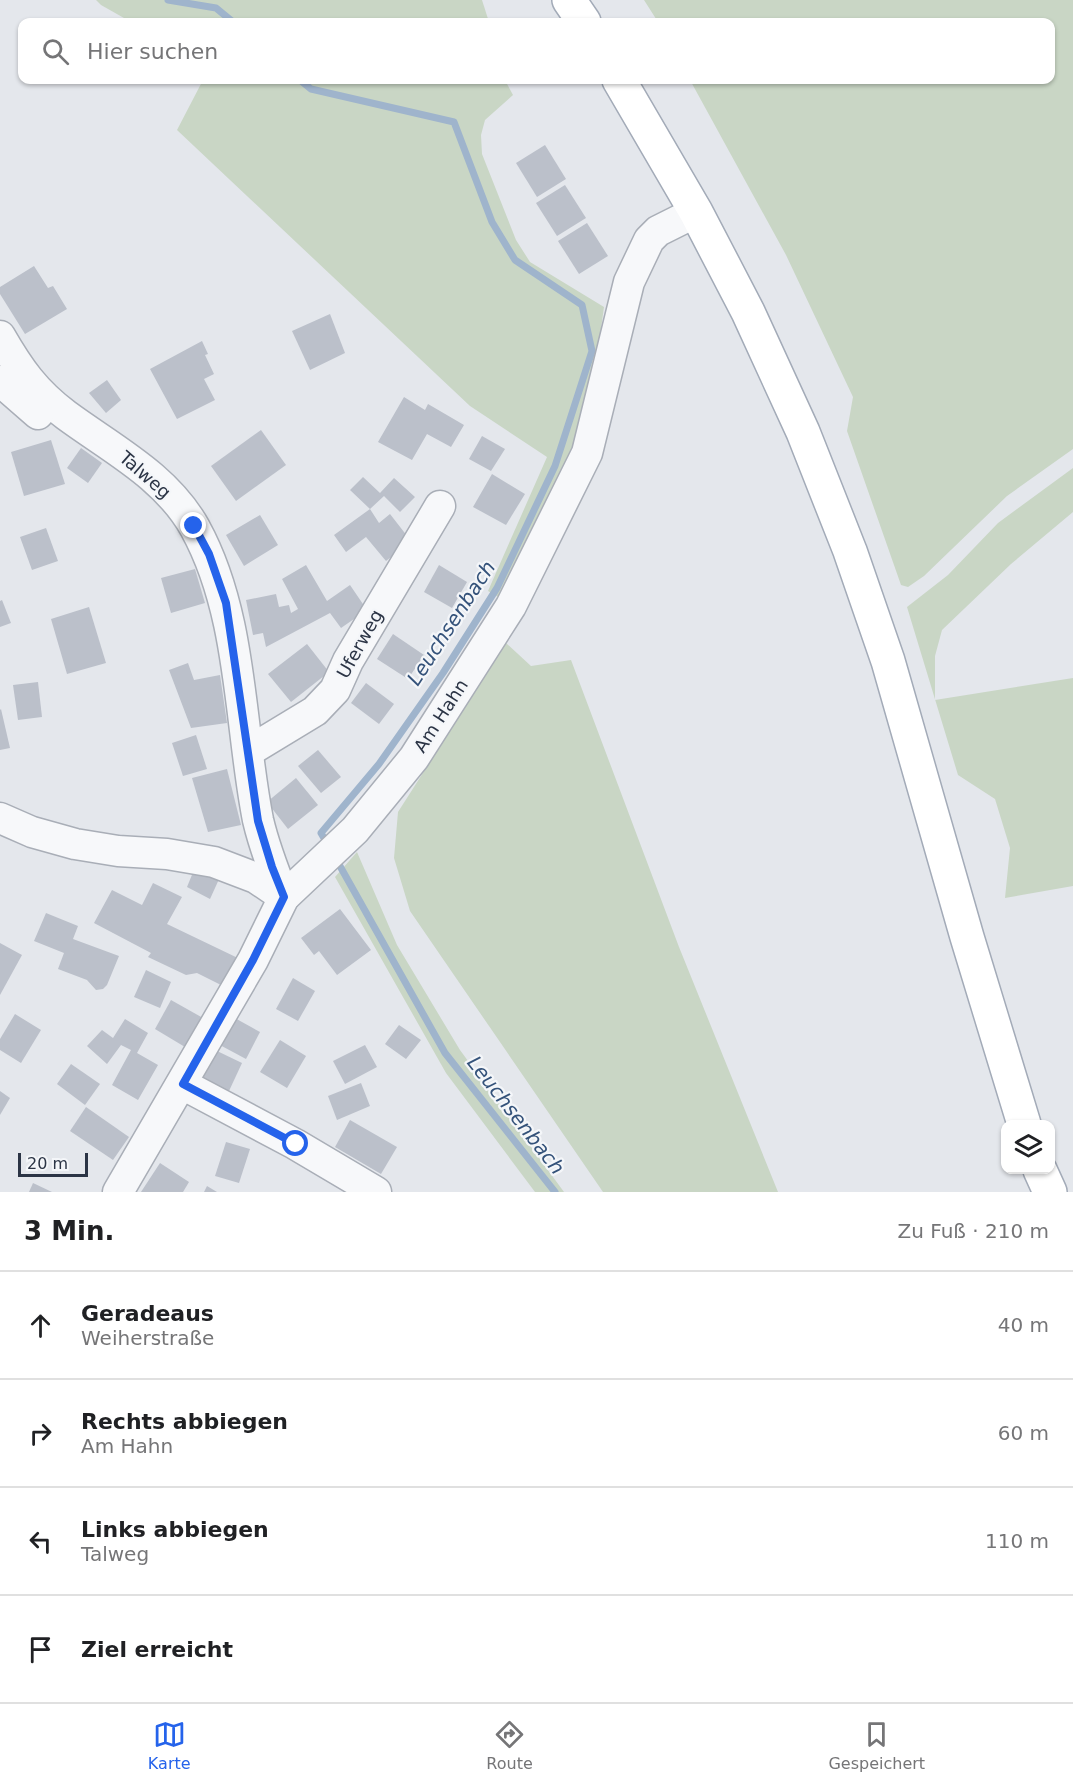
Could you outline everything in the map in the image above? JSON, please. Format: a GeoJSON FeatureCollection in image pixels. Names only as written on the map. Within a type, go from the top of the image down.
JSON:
{"type":"FeatureCollection","features":[{"type":"Feature","properties":{"kind":"main road"},"geometry":{"type":"LineString","coordinates":[[569,0],[581,18]]}},
{"type":"Feature","properties":{"kind":"main road"},"geometry":{"type":"LineString","coordinates":[[621,84],[696,212],[748,312],[803,432],[854,562],[888,661],[1022,1120]]}},
{"type":"Feature","properties":{"kind":"main road"},"geometry":{"type":"LineString","coordinates":[[1042,1174],[1050,1192]]}},
{"type":"Feature","properties":{"kind":"street","name":"Am Hahn"},"geometry":{"type":"LineString","coordinates":[[118,1192],[183,1084],[253,960],[284,897],[335,849],[414,758],[511,606],[587,453],[629,282],[649,240],[658,231],[696,212]]}},
{"type":"Feature","properties":{"kind":"street","name":"Talweg"},"geometry":{"type":"LineString","coordinates":[[0,336],[20,370],[38,391],[65,415],[150,474],[186,513],[209,554],[226,603],[258,821],[284,897]]}},
{"type":"Feature","properties":{"kind":"street"},"geometry":{"type":"LineString","coordinates":[[0,381],[31,410],[42,416],[65,415]]}},
{"type":"Feature","properties":{"kind":"street","name":"Uferweg"},"geometry":{"type":"LineString","coordinates":[[249,751],[315,711],[335,690],[348,661],[440,506]]}},
{"type":"Feature","properties":{"kind":"street"},"geometry":{"type":"LineString","coordinates":[[0,818],[32,832],[75,844],[118,851],[167,854],[214,862],[256,878],[284,897]]}},
{"type":"Feature","properties":{"kind":"street"},"geometry":{"type":"LineString","coordinates":[[183,1084],[296,1144],[376,1192]]}},
{"type":"Feature","properties":{"kind":"green space"},"geometry":{"type":"Polygon","coordinates":[[[96,0],[482,0],[488,18],[124,18],[96,0]]]}},
{"type":"Feature","properties":{"kind":"green space"},"geometry":{"type":"Polygon","coordinates":[[[644,0],[1073,0],[1073,449],[1007,496],[924,576],[908,587],[901,585],[847,431],[853,397],[786,255],[692,84],[1055,84],[1055,18],[655,18],[644,0]]]}},
{"type":"Feature","properties":{"kind":"green space"},"geometry":{"type":"Polygon","coordinates":[[[201,84],[507,84],[513,95],[485,120],[481,135],[482,154],[516,240],[530,262],[604,307],[591,401],[567,466],[505,601],[488,591],[547,457],[470,406],[177,130],[201,84]]]}},
{"type":"Feature","properties":{"kind":"green space"},"geometry":{"type":"Polygon","coordinates":[[[1073,468],[1073,512],[1011,564],[942,630],[935,656],[935,699],[907,607],[948,575],[998,523],[1073,468]]]}},
{"type":"Feature","properties":{"kind":"green space"},"geometry":{"type":"Polygon","coordinates":[[[506,643],[531,666],[571,660],[679,947],[778,1192],[603,1192],[410,911],[394,858],[398,812],[506,643]]]}},
{"type":"Feature","properties":{"kind":"green space"},"geometry":{"type":"Polygon","coordinates":[[[1073,678],[1073,886],[1005,898],[1010,848],[995,799],[958,775],[935,700],[1073,678]]]}},
{"type":"Feature","properties":{"kind":"green space"},"geometry":{"type":"Polygon","coordinates":[[[357,852],[397,945],[460,1050],[564,1192],[535,1192],[446,1073],[335,877],[357,852]]]}},
{"type":"Feature","properties":{"kind":"building"},"geometry":{"type":"Polygon","coordinates":[[[545,145],[566,179],[537,197],[516,163],[545,145]]]}},
{"type":"Feature","properties":{"kind":"building"},"geometry":{"type":"Polygon","coordinates":[[[565,185],[586,218],[557,236],[536,203],[565,185]]]}},
{"type":"Feature","properties":{"kind":"building"},"geometry":{"type":"Polygon","coordinates":[[[587,223],[608,256],[579,274],[558,241],[587,223]]]}},
{"type":"Feature","properties":{"kind":"building"},"geometry":{"type":"Polygon","coordinates":[[[34,266],[48,288],[53,286],[67,309],[25,334],[0,294],[0,287],[34,266]]]}},
{"type":"Feature","properties":{"kind":"building"},"geometry":{"type":"Polygon","coordinates":[[[330,314],[345,353],[310,370],[292,331],[330,314]]]}},
{"type":"Feature","properties":{"kind":"building"},"geometry":{"type":"Polygon","coordinates":[[[202,341],[208,354],[205,355],[214,374],[204,379],[215,400],[177,419],[150,369],[202,341]]]}},
{"type":"Feature","properties":{"kind":"building"},"geometry":{"type":"Polygon","coordinates":[[[107,380],[121,400],[106,413],[89,393],[107,380]]]}},
{"type":"Feature","properties":{"kind":"building"},"geometry":{"type":"Polygon","coordinates":[[[404,397],[425,410],[428,404],[464,425],[451,447],[427,434],[412,460],[378,442],[404,397]]]}},
{"type":"Feature","properties":{"kind":"building"},"geometry":{"type":"Polygon","coordinates":[[[261,430],[286,465],[236,501],[211,466],[261,430]]]}},
{"type":"Feature","properties":{"kind":"building"},"geometry":{"type":"Polygon","coordinates":[[[482,436],[505,449],[491,471],[469,459],[482,436]]]}},
{"type":"Feature","properties":{"kind":"building"},"geometry":{"type":"Polygon","coordinates":[[[51,440],[65,484],[24,496],[11,452],[51,440]]]}},
{"type":"Feature","properties":{"kind":"building"},"geometry":{"type":"Polygon","coordinates":[[[81,448],[102,463],[88,483],[67,468],[81,448]]]}},
{"type":"Feature","properties":{"kind":"building"},"geometry":{"type":"Polygon","coordinates":[[[492,474],[525,494],[506,525],[473,507],[492,474]]]}},
{"type":"Feature","properties":{"kind":"building"},"geometry":{"type":"Polygon","coordinates":[[[363,477],[380,493],[394,478],[415,497],[400,512],[384,496],[370,509],[350,490],[363,477]]]}},
{"type":"Feature","properties":{"kind":"building"},"geometry":{"type":"Polygon","coordinates":[[[370,509],[379,523],[390,514],[411,541],[386,561],[366,537],[346,552],[334,535],[370,509]]]}},
{"type":"Feature","properties":{"kind":"building"},"geometry":{"type":"Polygon","coordinates":[[[260,515],[278,545],[244,566],[226,535],[260,515]]]}},
{"type":"Feature","properties":{"kind":"building"},"geometry":{"type":"Polygon","coordinates":[[[46,528],[58,561],[32,570],[20,537],[46,528]]]}},
{"type":"Feature","properties":{"kind":"building"},"geometry":{"type":"Polygon","coordinates":[[[306,565],[327,601],[350,585],[367,610],[341,628],[330,613],[266,647],[263,633],[253,635],[246,600],[276,594],[279,607],[289,605],[291,613],[298,609],[282,579],[306,565]]]}},
{"type":"Feature","properties":{"kind":"building"},"geometry":{"type":"Polygon","coordinates":[[[439,565],[467,582],[452,608],[424,592],[439,565]]]}},
{"type":"Feature","properties":{"kind":"building"},"geometry":{"type":"Polygon","coordinates":[[[195,569],[205,603],[171,613],[161,578],[195,569]]]}},
{"type":"Feature","properties":{"kind":"building"},"geometry":{"type":"Polygon","coordinates":[[[2,600],[11,623],[0,627],[0,601],[2,600]]]}},
{"type":"Feature","properties":{"kind":"building"},"geometry":{"type":"Polygon","coordinates":[[[89,607],[106,663],[67,674],[51,619],[89,607]]]}},
{"type":"Feature","properties":{"kind":"building"},"geometry":{"type":"Polygon","coordinates":[[[393,634],[424,655],[408,679],[377,659],[393,634]]]}},
{"type":"Feature","properties":{"kind":"building"},"geometry":{"type":"Polygon","coordinates":[[[307,644],[329,672],[291,702],[268,674],[307,644]]]}},
{"type":"Feature","properties":{"kind":"building"},"geometry":{"type":"Polygon","coordinates":[[[188,663],[194,680],[220,675],[227,723],[191,728],[169,670],[188,663]]]}},
{"type":"Feature","properties":{"kind":"building"},"geometry":{"type":"Polygon","coordinates":[[[38,682],[42,717],[18,720],[13,685],[38,682]]]}},
{"type":"Feature","properties":{"kind":"building"},"geometry":{"type":"Polygon","coordinates":[[[366,683],[394,704],[379,724],[351,703],[366,683]]]}},
{"type":"Feature","properties":{"kind":"building"},"geometry":{"type":"Polygon","coordinates":[[[0,710],[10,748],[0,750],[0,710]]]}},
{"type":"Feature","properties":{"kind":"building"},"geometry":{"type":"Polygon","coordinates":[[[196,735],[207,769],[183,776],[172,743],[196,735]]]}},
{"type":"Feature","properties":{"kind":"building"},"geometry":{"type":"Polygon","coordinates":[[[318,750],[341,777],[321,793],[298,766],[318,750]]]}},
{"type":"Feature","properties":{"kind":"building"},"geometry":{"type":"Polygon","coordinates":[[[227,769],[241,825],[208,832],[192,778],[227,769]]]}},
{"type":"Feature","properties":{"kind":"building"},"geometry":{"type":"Polygon","coordinates":[[[296,778],[318,805],[288,829],[267,802],[296,778]]]}},
{"type":"Feature","properties":{"kind":"building"},"geometry":{"type":"Polygon","coordinates":[[[196,865],[220,877],[210,899],[187,887],[196,865]]]}},
{"type":"Feature","properties":{"kind":"building"},"geometry":{"type":"Polygon","coordinates":[[[153,883],[182,897],[167,924],[242,960],[227,988],[197,973],[186,975],[148,957],[151,953],[94,923],[112,890],[142,905],[153,883]]]}},
{"type":"Feature","properties":{"kind":"building"},"geometry":{"type":"Polygon","coordinates":[[[340,909],[371,950],[337,975],[319,951],[314,955],[301,938],[340,909]]]}},
{"type":"Feature","properties":{"kind":"building"},"geometry":{"type":"Polygon","coordinates":[[[46,913],[78,926],[73,939],[119,956],[107,985],[103,989],[96,990],[87,980],[58,969],[64,953],[34,941],[46,913]]]}},
{"type":"Feature","properties":{"kind":"building"},"geometry":{"type":"Polygon","coordinates":[[[0,943],[22,955],[0,995],[0,943]]]}},
{"type":"Feature","properties":{"kind":"building"},"geometry":{"type":"Polygon","coordinates":[[[146,970],[171,982],[160,1008],[134,997],[146,970]]]}},
{"type":"Feature","properties":{"kind":"building"},"geometry":{"type":"Polygon","coordinates":[[[293,978],[315,991],[298,1021],[276,1009],[293,978]]]}},
{"type":"Feature","properties":{"kind":"building"},"geometry":{"type":"Polygon","coordinates":[[[171,1000],[203,1018],[185,1047],[155,1029],[171,1000]]]}},
{"type":"Feature","properties":{"kind":"building"},"geometry":{"type":"Polygon","coordinates":[[[15,1014],[41,1030],[21,1063],[0,1050],[0,1039],[15,1014]]]}},
{"type":"Feature","properties":{"kind":"building"},"geometry":{"type":"Polygon","coordinates":[[[233,1017],[260,1032],[246,1059],[218,1044],[233,1017]]]}},
{"type":"Feature","properties":{"kind":"building"},"geometry":{"type":"Polygon","coordinates":[[[125,1019],[148,1033],[137,1053],[158,1065],[138,1100],[112,1085],[131,1050],[121,1045],[107,1064],[87,1046],[102,1030],[113,1038],[125,1019]]]}},
{"type":"Feature","properties":{"kind":"building"},"geometry":{"type":"Polygon","coordinates":[[[399,1025],[421,1040],[406,1059],[385,1044],[399,1025]]]}},
{"type":"Feature","properties":{"kind":"building"},"geometry":{"type":"Polygon","coordinates":[[[280,1040],[306,1056],[287,1088],[260,1072],[280,1040]]]}},
{"type":"Feature","properties":{"kind":"building"},"geometry":{"type":"Polygon","coordinates":[[[365,1045],[377,1067],[345,1084],[333,1061],[365,1045]]]}},
{"type":"Feature","properties":{"kind":"building"},"geometry":{"type":"Polygon","coordinates":[[[215,1050],[242,1063],[229,1091],[201,1077],[215,1050]]]}},
{"type":"Feature","properties":{"kind":"building"},"geometry":{"type":"Polygon","coordinates":[[[71,1064],[100,1084],[85,1105],[57,1084],[71,1064]]]}},
{"type":"Feature","properties":{"kind":"building"},"geometry":{"type":"Polygon","coordinates":[[[361,1083],[370,1106],[337,1120],[328,1096],[361,1083]]]}},
{"type":"Feature","properties":{"kind":"building"},"geometry":{"type":"Polygon","coordinates":[[[0,1091],[10,1098],[0,1115],[0,1091]]]}},
{"type":"Feature","properties":{"kind":"building"},"geometry":{"type":"Polygon","coordinates":[[[86,1107],[129,1137],[113,1160],[70,1131],[86,1107]]]}},
{"type":"Feature","properties":{"kind":"building"},"geometry":{"type":"Polygon","coordinates":[[[350,1120],[397,1147],[381,1174],[335,1147],[350,1120]]]}},
{"type":"Feature","properties":{"kind":"building"},"geometry":{"type":"Polygon","coordinates":[[[226,1142],[250,1149],[239,1183],[215,1176],[226,1142]]]}},
{"type":"Feature","properties":{"kind":"building"},"geometry":{"type":"Polygon","coordinates":[[[160,1163],[189,1182],[183,1192],[141,1192],[160,1163]]]}},
{"type":"Feature","properties":{"kind":"building"},"geometry":{"type":"Polygon","coordinates":[[[33,1183],[52,1192],[29,1192],[33,1183]]]}},
{"type":"Feature","properties":{"kind":"building"},"geometry":{"type":"Polygon","coordinates":[[[207,1186],[217,1192],[204,1192],[207,1186]]]}},
{"type":"Feature","properties":{"kind":"waterway","name":"Leuchsenbach"},"geometry":{"type":"LineString","coordinates":[[168,0],[216,8],[228,18]]}},
{"type":"Feature","properties":{"kind":"waterway","name":"Leuchsenbach"},"geometry":{"type":"LineString","coordinates":[[305,84],[311,89],[454,122],[492,222],[515,260],[582,305],[592,351],[555,466],[497,588],[443,673],[379,764],[321,833],[328,845]]}},
{"type":"Feature","properties":{"kind":"waterway","name":"Leuchsenbach"},"geometry":{"type":"LineString","coordinates":[[336,859],[445,1053],[555,1192]]}},
{"type":"Feature","properties":{"kind":"route"},"geometry":{"type":"LineString","coordinates":[[194,526],[209,554],[226,603],[258,821],[284,897],[253,960],[183,1084],[296,1144]]}}]}
